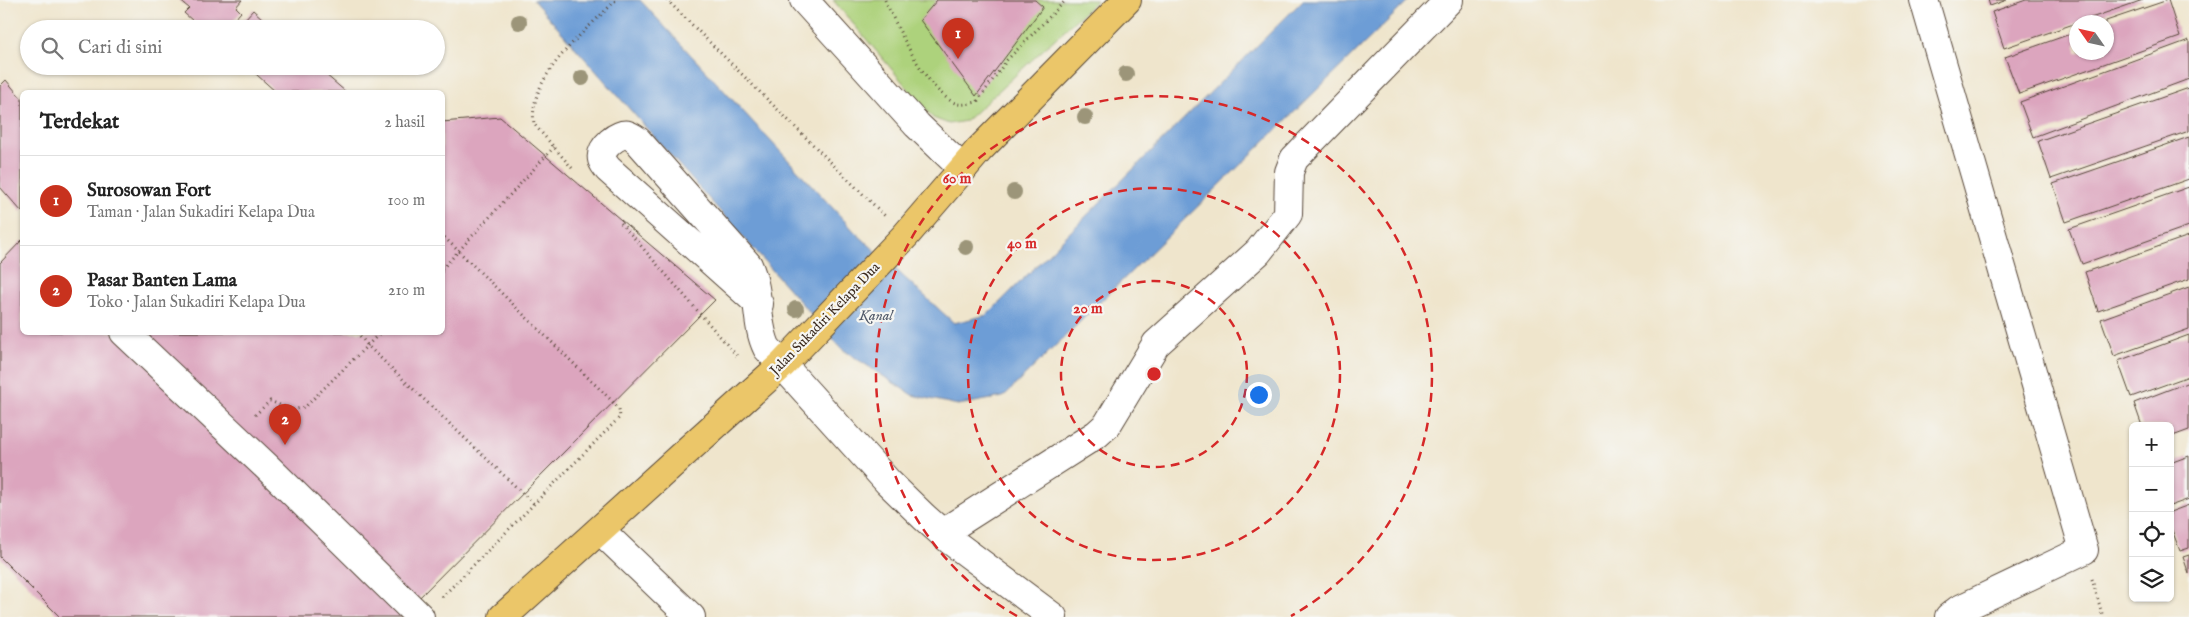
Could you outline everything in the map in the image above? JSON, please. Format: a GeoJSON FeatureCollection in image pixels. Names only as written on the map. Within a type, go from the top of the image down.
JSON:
{"type":"FeatureCollection","features":[{"type":"Feature","properties":{"kind":"main road","name":"Jalan Sukadiri Kelapa Dua"},"geometry":{"type":"LineString","coordinates":[[503,617],[783,364],[898,243],[963,169],[1127,0]]}},
{"type":"Feature","properties":{"kind":"street"},"geometry":{"type":"LineString","coordinates":[[804,0],[917,125],[963,169]]}},
{"type":"Feature","properties":{"kind":"street"},"geometry":{"type":"LineString","coordinates":[[942,533],[1107,426],[1156,344],[1258,252],[1288,214],[1290,172],[1294,159],[1301,150],[1449,0]]}},
{"type":"Feature","properties":{"kind":"street"},"geometry":{"type":"LineString","coordinates":[[1924,0],[2084,550],[1958,610],[1948,617]]}},
{"type":"Feature","properties":{"kind":"street"},"geometry":{"type":"LineString","coordinates":[[759,304],[608,169],[602,159],[602,153],[609,143],[621,135],[629,135],[638,141],[748,265],[755,281],[759,304],[762,337],[767,348],[888,482],[942,533],[1053,617]]}},
{"type":"Feature","properties":{"kind":"street"},"geometry":{"type":"LineString","coordinates":[[127,335],[234,436],[428,610]]}},
{"type":"Feature","properties":{"kind":"street"},"geometry":{"type":"LineString","coordinates":[[600,530],[691,617]]}},
{"type":"Feature","properties":{"kind":"path"},"geometry":{"type":"LineString","coordinates":[[556,62],[616,0]]}},
{"type":"Feature","properties":{"kind":"path"},"geometry":{"type":"LineString","coordinates":[[667,0],[898,243]]}},
{"type":"Feature","properties":{"kind":"path"},"geometry":{"type":"LineString","coordinates":[[885,0],[906,46],[943,95],[959,104],[977,102],[1008,60],[1066,0]]}},
{"type":"Feature","properties":{"kind":"path"},"geometry":{"type":"LineString","coordinates":[[445,266],[554,147]]}},
{"type":"Feature","properties":{"kind":"path"},"geometry":{"type":"LineString","coordinates":[[428,610],[535,505],[620,417],[619,409],[445,239]]}},
{"type":"Feature","properties":{"kind":"path"},"geometry":{"type":"LineString","coordinates":[[359,335],[368,346],[535,505]]}},
{"type":"Feature","properties":{"kind":"path"},"geometry":{"type":"LineString","coordinates":[[234,436],[268,402],[274,402],[292,410],[305,407],[378,335]]}},
{"type":"Feature","properties":{"kind":"path"},"geometry":{"type":"LineString","coordinates":[[2084,550],[2103,617]]}},
{"type":"Feature","properties":{"kind":"green space"},"geometry":{"type":"Polygon","coordinates":[[[833,0],[1097,0],[966,121],[949,124],[933,118],[833,0]]]}},
{"type":"Feature","properties":{"kind":"water","name":"Kanal"},"geometry":{"type":"Polygon","coordinates":[[[533,0],[640,0],[855,232],[954,323],[987,315],[1303,0],[1409,0],[1003,397],[958,405],[912,395],[842,349],[533,0]]]}},
{"type":"Feature","properties":{"kind":"building"},"geometry":{"type":"Polygon","coordinates":[[[179,0],[242,0],[236,7],[241,12],[234,20],[192,20],[184,13],[189,8],[179,0]]]}},
{"type":"Feature","properties":{"kind":"building"},"geometry":{"type":"Polygon","coordinates":[[[937,0],[1035,0],[1043,7],[976,96],[920,20],[937,0]]]}},
{"type":"Feature","properties":{"kind":"building"},"geometry":{"type":"Polygon","coordinates":[[[1988,0],[2007,0],[1990,6],[1988,0]]]}},
{"type":"Feature","properties":{"kind":"building"},"geometry":{"type":"Polygon","coordinates":[[[2026,0],[2143,0],[2100,15],[2069,15],[2069,26],[2004,48],[1992,12],[2026,0]]]}},
{"type":"Feature","properties":{"kind":"building"},"geometry":{"type":"Polygon","coordinates":[[[2168,0],[2180,37],[2019,94],[2005,57],[2069,34],[2069,60],[2114,60],[2114,18],[2168,0]]]}},
{"type":"Feature","properties":{"kind":"building"},"geometry":{"type":"Polygon","coordinates":[[[253,10],[264,20],[244,20],[253,10]]]}},
{"type":"Feature","properties":{"kind":"building"},"geometry":{"type":"Polygon","coordinates":[[[2189,40],[2189,79],[2033,137],[2020,102],[2189,40]]]}},
{"type":"Feature","properties":{"kind":"building"},"geometry":{"type":"Polygon","coordinates":[[[257,75],[326,75],[344,90],[274,90],[257,75]]]}},
{"type":"Feature","properties":{"kind":"building"},"geometry":{"type":"Polygon","coordinates":[[[6,80],[20,97],[20,210],[0,187],[0,86],[6,80]]]}},
{"type":"Feature","properties":{"kind":"building"},"geometry":{"type":"Polygon","coordinates":[[[2189,88],[2189,131],[2051,179],[2038,141],[2189,88]]]}},
{"type":"Feature","properties":{"kind":"building"},"geometry":{"type":"Polygon","coordinates":[[[500,117],[715,300],[400,617],[60,617],[0,557],[0,263],[20,242],[20,335],[445,335],[445,122],[500,117]]]}},
{"type":"Feature","properties":{"kind":"building"},"geometry":{"type":"Polygon","coordinates":[[[2189,137],[2189,179],[2066,222],[2053,184],[2189,137]]]}},
{"type":"Feature","properties":{"kind":"building"},"geometry":{"type":"Polygon","coordinates":[[[2189,187],[2189,226],[2082,264],[2069,229],[2189,187]]]}},
{"type":"Feature","properties":{"kind":"building"},"geometry":{"type":"Polygon","coordinates":[[[2189,236],[2189,279],[2098,311],[2085,272],[2189,236]]]}},
{"type":"Feature","properties":{"kind":"building"},"geometry":{"type":"Polygon","coordinates":[[[2189,287],[2189,329],[2114,356],[2101,319],[2189,287]]]}},
{"type":"Feature","properties":{"kind":"building"},"geometry":{"type":"Polygon","coordinates":[[[2189,335],[2189,376],[2131,397],[2118,361],[2189,335]]]}},
{"type":"Feature","properties":{"kind":"building"},"geometry":{"type":"Polygon","coordinates":[[[2189,382],[2189,430],[2174,436],[2174,422],[2141,422],[2134,403],[2189,382]]]}},
{"type":"Feature","properties":{"kind":"building"},"geometry":{"type":"Polygon","coordinates":[[[2189,456],[2189,499],[2174,505],[2174,467],[2174,462],[2189,456]]]}},
{"type":"Feature","properties":{"kind":"building"},"geometry":{"type":"Polygon","coordinates":[[[2189,505],[2189,548],[2180,551],[2174,535],[2174,511],[2189,505]]]}},
{"type":"Feature","properties":{"kind":"building"},"geometry":{"type":"Polygon","coordinates":[[[2189,555],[2189,574],[2183,557],[2189,555]]]}},
{"type":"Feature","properties":{"kind":"place","name":"Surosowan Fort"},"geometry":{"type":"Point","coordinates":[958,59]}},
{"type":"Feature","properties":{"kind":"place","name":"Pasar Banten Lama"},"geometry":{"type":"Point","coordinates":[285,445]}}]}
